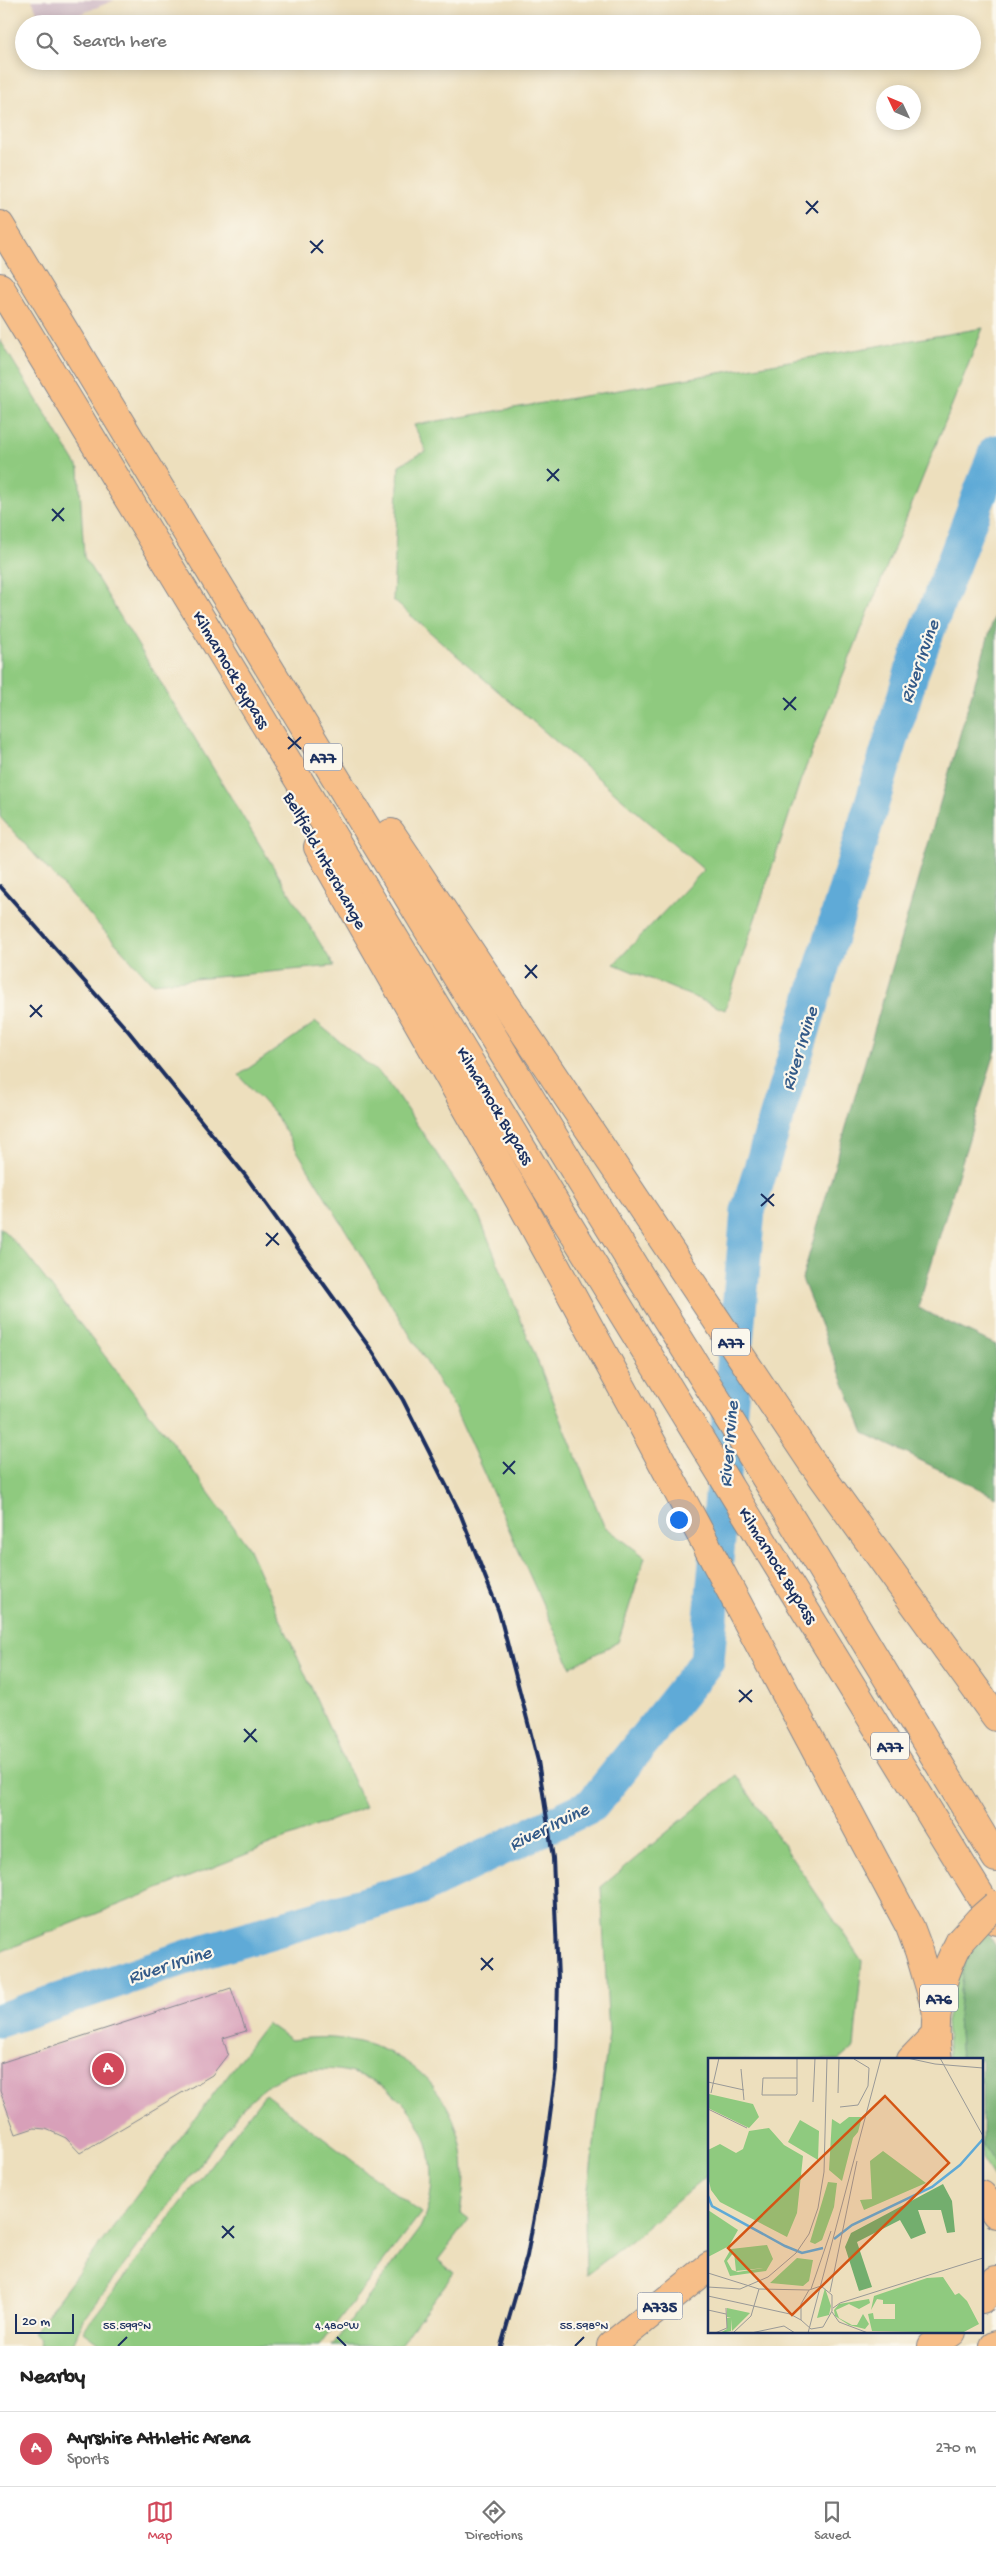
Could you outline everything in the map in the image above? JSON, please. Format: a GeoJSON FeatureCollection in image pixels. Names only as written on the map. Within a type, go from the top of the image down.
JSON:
{"type":"FeatureCollection","features":[{"type":"Feature","properties":{"kind":"main road","name":"Kilmarnock Bypass"},"geometry":{"type":"LineString","coordinates":[[0,224],[647,1288],[793,1522],[996,1858]]}},
{"type":"Feature","properties":{"kind":"main road","name":"Kilmarnock Bypass"},"geometry":{"type":"LineString","coordinates":[[0,287],[644,1348],[996,1921]]}},
{"type":"Feature","properties":{"kind":"main road","name":"A77"},"geometry":{"type":"LineString","coordinates":[[166,498],[811,1461],[996,1717]]}},
{"type":"Feature","properties":{"kind":"main road","name":"Bellfield Interchange"},"geometry":{"type":"LineString","coordinates":[[140,515],[306,826],[520,1201],[636,1413],[910,1927],[920,1951],[936,2036]]}},
{"type":"Feature","properties":{"kind":"main road","name":"A76"},"geometry":{"type":"LineString","coordinates":[[936,2036],[945,1971],[960,1941],[978,1920],[996,1905]]}},
{"type":"Feature","properties":{"kind":"main road"},"geometry":{"type":"LineString","coordinates":[[913,2058],[936,2036]]}},
{"type":"Feature","properties":{"kind":"main road"},"geometry":{"type":"LineString","coordinates":[[984,2197],[996,2214]]}},
{"type":"Feature","properties":{"kind":"main road","name":"A735"},"geometry":{"type":"LineString","coordinates":[[611,2346],[708,2268]]}},
{"type":"Feature","properties":{"kind":"main road"},"geometry":{"type":"LineString","coordinates":[[984,2297],[996,2280]]}},
{"type":"Feature","properties":{"kind":"main road"},"geometry":{"type":"LineString","coordinates":[[932,2346],[949,2334]]}},
{"type":"Feature","properties":{"kind":"shaded area"},"geometry":{"type":"Polygon","coordinates":[[[32,0],[115,0],[78,15],[38,15],[32,0]]]}},
{"type":"Feature","properties":{"kind":"green space"},"geometry":{"type":"Polygon","coordinates":[[[983,328],[801,779],[725,1010],[614,964],[704,870],[393,600],[399,465],[426,451],[414,425],[983,328]]]}},
{"type":"Feature","properties":{"kind":"green space"},"geometry":{"type":"Polygon","coordinates":[[[0,340],[79,469],[84,557],[334,966],[152,983],[0,817],[0,340]]]}},
{"type":"Feature","properties":{"kind":"green space"},"geometry":{"type":"Polygon","coordinates":[[[996,610],[996,1049],[918,1308],[996,1345],[996,1497],[864,1433],[802,1279],[996,610]]]}},
{"type":"Feature","properties":{"kind":"green space"},"geometry":{"type":"Polygon","coordinates":[[[316,1022],[386,1079],[479,1216],[604,1526],[645,1557],[618,1642],[571,1667],[454,1407],[274,1113],[239,1075],[316,1022]]]}},
{"type":"Feature","properties":{"kind":"green space"},"geometry":{"type":"Polygon","coordinates":[[[0,1227],[25,1253],[177,1449],[247,1545],[365,1807],[0,1952],[0,1227]]]}},
{"type":"Feature","properties":{"kind":"green space"},"geometry":{"type":"Polygon","coordinates":[[[736,1775],[862,1961],[854,2047],[841,2058],[708,2058],[708,2175],[631,2241],[586,2275],[585,2211],[609,2034],[601,1887],[736,1775]]]}},
{"type":"Feature","properties":{"kind":"green space"},"geometry":{"type":"Polygon","coordinates":[[[986,1931],[996,1946],[996,2165],[984,2146],[984,2058],[961,2058],[958,2017],[965,1958],[986,1931]]]}},
{"type":"Feature","properties":{"kind":"green space"},"geometry":{"type":"Polygon","coordinates":[[[965,1958],[958,2017],[961,2058],[949,2058],[946,2022],[954,1984],[965,1958]]]}},
{"type":"Feature","properties":{"kind":"green space"},"geometry":{"type":"Polygon","coordinates":[[[267,2023],[291,2040],[331,2038],[367,2044],[399,2057],[425,2078],[446,2104],[459,2135],[464,2172],[460,2212],[469,2219],[438,2260],[454,2273],[399,2346],[332,2346],[420,2228],[429,2202],[432,2176],[429,2151],[420,2127],[406,2106],[388,2089],[364,2077],[337,2070],[303,2070],[278,2079],[244,2106],[85,2317],[72,2346],[39,2346],[41,2339],[33,2333],[267,2023]]]}},
{"type":"Feature","properties":{"kind":"green space"},"geometry":{"type":"Polygon","coordinates":[[[265,2094],[421,2213],[319,2346],[103,2346],[83,2331],[265,2094]]]}},
{"type":"Feature","properties":{"kind":"green space"},"geometry":{"type":"Polygon","coordinates":[[[984,2146],[996,2165],[996,2181],[984,2163],[984,2146]]]}},
{"type":"Feature","properties":{"kind":"building"},"geometry":{"type":"Polygon","coordinates":[[[231,1988],[246,2031],[223,2038],[228,2054],[212,2075],[80,2153],[66,2138],[46,2129],[34,2128],[16,2134],[0,2091],[0,2063],[231,1988]]]}},
{"type":"Feature","properties":{"kind":"waterway","name":"River Irvine"},"geometry":{"type":"LineString","coordinates":[[0,2020],[205,1951],[419,1888],[592,1805],[707,1661],[748,1211],[912,671],[996,452]]}},
{"type":"Feature","properties":{"kind":"railway"},"geometry":{"type":"LineString","coordinates":[[0,886],[129,1032],[245,1175],[372,1351],[403,1400],[460,1513],[499,1612],[538,1761],[553,1858],[558,1979],[556,2069],[543,2168],[527,2256],[501,2346]]}},
{"type":"Feature","properties":{"kind":"place","name":"Ayrshire Athletic Arena"},"geometry":{"type":"Point","coordinates":[108,2069]}}]}
